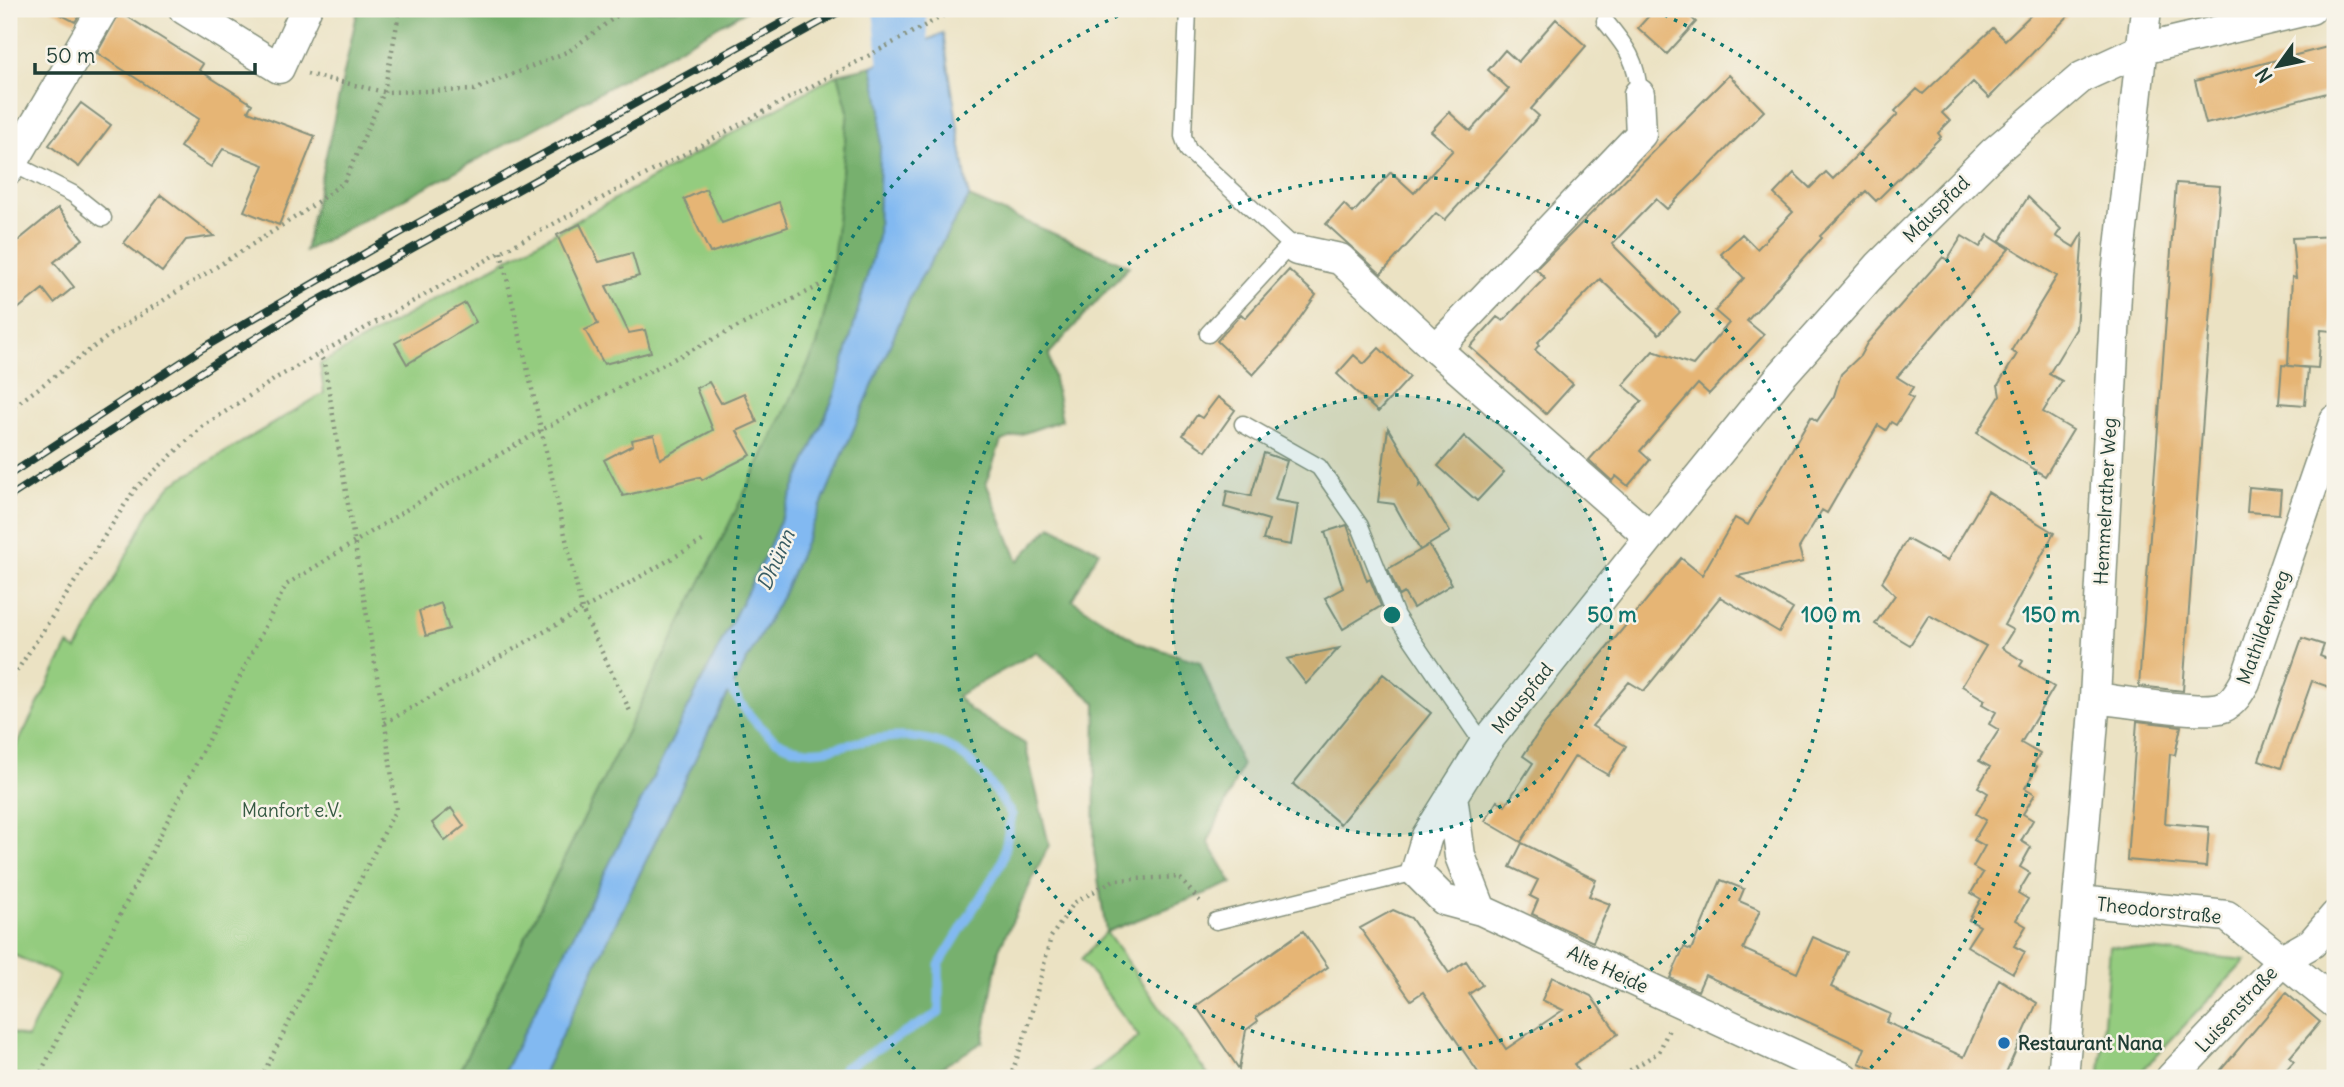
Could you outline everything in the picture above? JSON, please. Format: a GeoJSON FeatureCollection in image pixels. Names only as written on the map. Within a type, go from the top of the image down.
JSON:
{"type":"FeatureCollection","features":[{"type":"Feature","properties":{"kind":"street"},"geometry":{"type":"LineString","coordinates":[[10,166],[103,9]]}},
{"type":"Feature","properties":{"kind":"street"},"geometry":{"type":"LineString","coordinates":[[184,9],[279,68],[306,9]]}},
{"type":"Feature","properties":{"kind":"street","name":"Hemmelrather Weg"},"geometry":{"type":"LineString","coordinates":[[2063,1078],[2095,698],[2117,275],[2146,9]]}},
{"type":"Feature","properties":{"kind":"street","name":"Mauspfad"},"geometry":{"type":"LineString","coordinates":[[1416,872],[1427,836],[1484,745],[1650,537],[1780,377],[1908,237],[1994,152],[2082,77],[2143,49],[2311,9]]}},
{"type":"Feature","properties":{"kind":"street"},"geometry":{"type":"LineString","coordinates":[[1436,349],[1641,134],[1639,94]]}},
{"type":"Feature","properties":{"kind":"street"},"geometry":{"type":"LineString","coordinates":[[1294,247],[1340,259],[1436,349],[1650,537]]}},
{"type":"Feature","properties":{"kind":"street","name":"Mathildenweg"},"geometry":{"type":"LineString","coordinates":[[2095,698],[2202,709],[2223,707],[2238,694],[2245,682],[2335,420]]}},
{"type":"Feature","properties":{"kind":"street"},"geometry":{"type":"LineString","coordinates":[[1452,794],[1460,856],[1482,910]]}},
{"type":"Feature","properties":{"kind":"street"},"geometry":{"type":"LineString","coordinates":[[1416,872],[1444,900],[1482,910]]}},
{"type":"Feature","properties":{"kind":"street","name":"Theodorstraße"},"geometry":{"type":"LineString","coordinates":[[2078,901],[2227,916],[2284,959],[2335,1003]]}},
{"type":"Feature","properties":{"kind":"street","name":"Alte Heide"},"geometry":{"type":"LineString","coordinates":[[1482,910],[1829,1075]]}},
{"type":"Feature","properties":{"kind":"street","name":"Luisenstraße"},"geometry":{"type":"LineString","coordinates":[[2171,1078],[2284,959],[2312,943],[2335,916]]}},
{"type":"Feature","properties":{"kind":"lane"},"geometry":{"type":"LineString","coordinates":[[1188,9],[1183,136],[1188,150],[1294,247],[1209,334]]}},
{"type":"Feature","properties":{"kind":"lane"},"geometry":{"type":"LineString","coordinates":[[1605,21],[1628,50],[1638,71],[1639,94]]}},
{"type":"Feature","properties":{"kind":"lane"},"geometry":{"type":"LineString","coordinates":[[10,166],[73,194],[103,218]]}},
{"type":"Feature","properties":{"kind":"lane"},"geometry":{"type":"LineString","coordinates":[[1242,424],[1319,467],[1360,526],[1396,616],[1484,745]]}},
{"type":"Feature","properties":{"kind":"lane"},"geometry":{"type":"LineString","coordinates":[[1216,921],[1416,872]]}},
{"type":"Feature","properties":{"kind":"path"},"geometry":{"type":"LineString","coordinates":[[9,410],[118,329],[305,211],[344,182],[384,92],[400,9]]}},
{"type":"Feature","properties":{"kind":"path"},"geometry":{"type":"LineString","coordinates":[[279,68],[384,92],[474,90],[569,51],[626,9]]}},
{"type":"Feature","properties":{"kind":"path"},"geometry":{"type":"LineString","coordinates":[[9,683],[135,489],[202,426],[319,354],[501,252],[809,85],[956,9]]}},
{"type":"Feature","properties":{"kind":"path"},"geometry":{"type":"LineString","coordinates":[[501,252],[582,610],[630,712]]}},
{"type":"Feature","properties":{"kind":"path"},"geometry":{"type":"LineString","coordinates":[[38,1078],[286,585],[354,541],[540,431],[632,380],[823,284]]}},
{"type":"Feature","properties":{"kind":"path"},"geometry":{"type":"LineString","coordinates":[[261,1078],[396,809],[385,723],[324,362],[319,354]]}},
{"type":"Feature","properties":{"kind":"path"},"geometry":{"type":"LineString","coordinates":[[385,723],[704,540]]}},
{"type":"Feature","properties":{"kind":"path"},"geometry":{"type":"LineString","coordinates":[[1010,1078],[1028,1027],[1051,937],[1074,903],[1114,880],[1179,877],[1216,921]]}},
{"type":"Feature","properties":{"kind":"path"},"geometry":{"type":"LineString","coordinates":[[1618,1078],[1659,1052],[1680,1003]]}},
{"type":"Feature","properties":{"kind":"green space"},"geometry":{"type":"Polygon","coordinates":[[[358,9],[749,9],[505,145],[305,251],[358,9]]]}},
{"type":"Feature","properties":{"kind":"green space"},"geometry":{"type":"Polygon","coordinates":[[[872,66],[881,109],[878,237],[835,394],[765,556],[501,1078],[456,1078],[817,346],[831,285],[848,111],[838,74],[872,66]]]}},
{"type":"Feature","properties":{"kind":"green space","name":"Manfort e.V."},"geometry":{"type":"Polygon","coordinates":[[[838,74],[848,111],[831,285],[817,346],[456,1078],[9,1078],[9,1032],[27,1038],[59,975],[9,953],[9,761],[68,645],[77,650],[150,510],[172,484],[324,393],[320,364],[838,74]]]}},
{"type":"Feature","properties":{"kind":"green space"},"geometry":{"type":"Polygon","coordinates":[[[969,197],[1129,266],[1049,354],[1062,420],[1001,441],[986,483],[1018,561],[1051,526],[1099,551],[1072,600],[1139,643],[1200,662],[1242,766],[1208,842],[1232,883],[1106,932],[1094,851],[1096,703],[1036,652],[957,696],[970,710],[1025,744],[1049,845],[999,949],[983,1042],[924,1078],[541,1078],[713,722],[783,594],[913,291],[969,197]]]}},
{"type":"Feature","properties":{"kind":"green space"},"geometry":{"type":"Polygon","coordinates":[[[1106,932],[1210,1078],[1085,1078],[1139,1037],[1081,959],[1106,932]]]}},
{"type":"Feature","properties":{"kind":"green space"},"geometry":{"type":"Polygon","coordinates":[[[2110,946],[2246,960],[2137,1076],[2100,1074],[2110,946]]]}},
{"type":"Feature","properties":{"kind":"water"},"geometry":{"type":"Polygon","coordinates":[[[943,33],[969,197],[913,291],[783,594],[713,722],[541,1078],[501,1078],[765,556],[835,394],[878,237],[881,109],[872,66],[943,33]]]}},
{"type":"Feature","properties":{"kind":"building"},"geometry":{"type":"Polygon","coordinates":[[[50,9],[83,9],[75,22],[50,9]]]}},
{"type":"Feature","properties":{"kind":"building"},"geometry":{"type":"Polygon","coordinates":[[[1655,9],[1682,9],[1696,22],[1667,54],[1638,28],[1655,9]]]}},
{"type":"Feature","properties":{"kind":"building"},"geometry":{"type":"Polygon","coordinates":[[[2037,9],[2075,9],[1989,98],[1973,82],[1942,113],[1950,121],[1938,133],[1941,137],[1876,201],[1866,191],[1820,236],[1822,238],[1747,321],[1764,335],[1709,394],[1698,384],[1640,451],[1650,460],[1628,486],[1616,476],[1612,481],[1589,460],[1642,401],[1623,385],[1653,351],[1693,365],[1729,323],[1715,311],[1744,278],[1721,254],[1742,234],[1757,249],[1793,212],[1774,194],[1794,173],[1810,188],[1826,172],[1833,179],[1898,114],[1895,111],[1917,89],[1923,94],[1993,28],[2005,40],[2037,9]]]}},
{"type":"Feature","properties":{"kind":"building"},"geometry":{"type":"Polygon","coordinates":[[[120,12],[203,64],[199,70],[252,104],[248,111],[315,136],[279,225],[244,211],[264,165],[223,149],[211,167],[180,147],[199,119],[97,53],[120,12]]]}},
{"type":"Feature","properties":{"kind":"building"},"geometry":{"type":"Polygon","coordinates":[[[1556,19],[1586,46],[1531,109],[1539,116],[1445,220],[1436,213],[1381,274],[1326,224],[1344,204],[1353,213],[1391,172],[1414,193],[1453,150],[1431,131],[1449,112],[1470,131],[1509,89],[1488,70],[1505,50],[1518,62],[1556,19]]]}},
{"type":"Feature","properties":{"kind":"building"},"geometry":{"type":"Polygon","coordinates":[[[2335,45],[2335,91],[2206,124],[2195,81],[2335,45]]]}},
{"type":"Feature","properties":{"kind":"building"},"geometry":{"type":"Polygon","coordinates":[[[1729,75],[1764,111],[1667,209],[1656,199],[1612,244],[1680,312],[1659,334],[1600,279],[1537,343],[1539,345],[1535,350],[1573,384],[1546,414],[1470,347],[1497,317],[1503,321],[1545,278],[1536,269],[1729,75]]]}},
{"type":"Feature","properties":{"kind":"building"},"geometry":{"type":"Polygon","coordinates":[[[81,103],[111,125],[79,167],[49,145],[81,103]]]}},
{"type":"Feature","properties":{"kind":"building"},"geometry":{"type":"Polygon","coordinates":[[[2176,183],[2220,186],[2183,691],[2139,686],[2176,183]]]}},
{"type":"Feature","properties":{"kind":"building"},"geometry":{"type":"Polygon","coordinates":[[[706,189],[722,223],[779,202],[788,227],[710,253],[684,199],[706,189]]]}},
{"type":"Feature","properties":{"kind":"building"},"geometry":{"type":"Polygon","coordinates":[[[161,195],[214,236],[186,240],[162,272],[124,243],[161,195]]]}},
{"type":"Feature","properties":{"kind":"building"},"geometry":{"type":"Polygon","coordinates":[[[2028,197],[2061,229],[2056,236],[2074,247],[2083,232],[2076,329],[2049,374],[2062,381],[2043,412],[2073,430],[2045,476],[1977,433],[2000,396],[1998,385],[2017,354],[2011,351],[2057,276],[2000,241],[2028,197]]]}},
{"type":"Feature","properties":{"kind":"building"},"geometry":{"type":"Polygon","coordinates":[[[58,208],[83,239],[54,262],[74,287],[54,303],[43,289],[9,316],[9,248],[58,208]]]}},
{"type":"Feature","properties":{"kind":"building"},"geometry":{"type":"Polygon","coordinates":[[[580,224],[599,262],[632,253],[639,276],[606,286],[629,333],[645,330],[651,352],[604,364],[585,330],[598,324],[557,235],[580,224]]]}},
{"type":"Feature","properties":{"kind":"building"},"geometry":{"type":"Polygon","coordinates":[[[1988,235],[2009,249],[1897,377],[1913,387],[1908,395],[1913,398],[1896,425],[1891,422],[1886,430],[1878,425],[1827,513],[1822,510],[1799,548],[1803,562],[1738,576],[1793,609],[1779,632],[1720,597],[1644,691],[1629,682],[1592,726],[1626,746],[1608,775],[1575,756],[1521,842],[1485,821],[1497,801],[1505,806],[1533,763],[1523,756],[1542,727],[1681,558],[1702,575],[1735,518],[1748,525],[1811,417],[1817,421],[1834,396],[1841,374],[1860,356],[1867,343],[1943,257],[1947,260],[1962,236],[1980,247],[1988,235]]]}},
{"type":"Feature","properties":{"kind":"building"},"geometry":{"type":"Polygon","coordinates":[[[2335,236],[2332,331],[2321,330],[2318,368],[2288,366],[2292,277],[2296,278],[2292,238],[2335,236]]]}},
{"type":"Feature","properties":{"kind":"building"},"geometry":{"type":"Polygon","coordinates":[[[1289,270],[1316,295],[1284,341],[1253,375],[1217,341],[1241,314],[1245,318],[1289,270]]]}},
{"type":"Feature","properties":{"kind":"building"},"geometry":{"type":"Polygon","coordinates":[[[465,303],[476,322],[407,364],[395,343],[465,303]]]}},
{"type":"Feature","properties":{"kind":"building"},"geometry":{"type":"Polygon","coordinates":[[[1379,348],[1410,377],[1378,412],[1337,374],[1354,355],[1364,364],[1379,348]]]}},
{"type":"Feature","properties":{"kind":"building"},"geometry":{"type":"Polygon","coordinates":[[[2282,365],[2308,368],[2305,405],[2279,403],[2282,365]]]}},
{"type":"Feature","properties":{"kind":"building"},"geometry":{"type":"Polygon","coordinates":[[[709,382],[721,403],[744,393],[757,422],[737,431],[751,455],[702,480],[700,477],[623,496],[604,460],[633,445],[632,440],[654,435],[660,459],[713,430],[696,388],[709,382]]]}},
{"type":"Feature","properties":{"kind":"building"},"geometry":{"type":"Polygon","coordinates":[[[1218,397],[1235,410],[1206,451],[1183,435],[1197,415],[1202,418],[1218,397]]]}},
{"type":"Feature","properties":{"kind":"building"},"geometry":{"type":"Polygon","coordinates":[[[1388,428],[1420,481],[1419,486],[1421,484],[1450,532],[1420,550],[1394,504],[1378,502],[1388,428]]]}},
{"type":"Feature","properties":{"kind":"building"},"geometry":{"type":"Polygon","coordinates":[[[1464,436],[1504,472],[1477,501],[1438,466],[1464,436]]]}},
{"type":"Feature","properties":{"kind":"building"},"geometry":{"type":"Polygon","coordinates":[[[1264,453],[1287,461],[1275,500],[1298,504],[1291,545],[1263,540],[1269,520],[1224,507],[1227,491],[1251,496],[1264,453]]]}},
{"type":"Feature","properties":{"kind":"building"},"geometry":{"type":"Polygon","coordinates":[[[2249,487],[2281,490],[2279,514],[2247,512],[2249,487]]]}},
{"type":"Feature","properties":{"kind":"building"},"geometry":{"type":"Polygon","coordinates":[[[1988,492],[2054,533],[2004,625],[2013,630],[2002,648],[2023,661],[2020,666],[2054,687],[2021,743],[2040,754],[2033,765],[2037,767],[2025,788],[2035,794],[2023,814],[2033,820],[2021,841],[2031,847],[2020,867],[2030,873],[2018,893],[2028,899],[2016,920],[2026,926],[2014,946],[2025,952],[2013,973],[1967,946],[1980,926],[1969,920],[1981,899],[1971,893],[1983,873],[1973,867],[1985,846],[1974,840],[1986,820],[1976,814],[1988,793],[1978,787],[1990,767],[1979,761],[1999,730],[1989,724],[1996,712],[1982,704],[1985,700],[1962,686],[1986,646],[1929,615],[1910,645],[1875,624],[1895,595],[1882,582],[1907,539],[1947,561],[1988,492]]]}},
{"type":"Feature","properties":{"kind":"building"},"geometry":{"type":"Polygon","coordinates":[[[1347,525],[1367,581],[1370,579],[1381,606],[1343,629],[1325,598],[1343,588],[1325,532],[1347,525]]]}},
{"type":"Feature","properties":{"kind":"building"},"geometry":{"type":"Polygon","coordinates":[[[1429,545],[1452,584],[1413,608],[1404,593],[1399,596],[1388,569],[1429,545]]]}},
{"type":"Feature","properties":{"kind":"building"},"geometry":{"type":"Polygon","coordinates":[[[441,603],[449,629],[426,636],[419,611],[441,603]]]}},
{"type":"Feature","properties":{"kind":"building"},"geometry":{"type":"Polygon","coordinates":[[[2302,638],[2324,645],[2320,656],[2335,662],[2335,689],[2312,681],[2281,768],[2259,760],[2302,638]]]}},
{"type":"Feature","properties":{"kind":"building"},"geometry":{"type":"Polygon","coordinates":[[[1339,648],[1306,684],[1287,659],[1339,648]]]}},
{"type":"Feature","properties":{"kind":"building"},"geometry":{"type":"Polygon","coordinates":[[[1383,674],[1431,713],[1340,824],[1293,784],[1383,674]]]}},
{"type":"Feature","properties":{"kind":"building"},"geometry":{"type":"Polygon","coordinates":[[[2137,721],[2181,726],[2175,755],[2170,754],[2165,823],[2209,827],[2206,867],[2127,860],[2137,721]]]}},
{"type":"Feature","properties":{"kind":"building"},"geometry":{"type":"Polygon","coordinates":[[[451,808],[464,826],[445,841],[432,823],[451,808]]]}},
{"type":"Feature","properties":{"kind":"building"},"geometry":{"type":"Polygon","coordinates":[[[1522,843],[1596,880],[1589,896],[1610,904],[1593,942],[1532,914],[1538,900],[1530,896],[1538,880],[1510,867],[1522,843]]]}},
{"type":"Feature","properties":{"kind":"building"},"geometry":{"type":"Polygon","coordinates":[[[1721,880],[1744,889],[1739,901],[1760,910],[1743,949],[1797,973],[1813,937],[1847,952],[1831,987],[1890,1014],[1886,1022],[1964,1057],[1999,979],[2037,1003],[2005,1075],[2012,1078],[1893,1078],[1859,1063],[1865,1048],[1705,975],[1698,991],[1670,978],[1684,947],[1691,950],[1721,880]]]}},
{"type":"Feature","properties":{"kind":"building"},"geometry":{"type":"Polygon","coordinates":[[[1393,910],[1411,918],[1449,973],[1466,961],[1482,985],[1469,994],[1506,1049],[1563,1010],[1542,1000],[1552,977],[1591,996],[1618,1034],[1574,1064],[1584,1078],[1482,1078],[1423,992],[1411,1000],[1360,928],[1393,910]]]}},
{"type":"Feature","properties":{"kind":"building"},"geometry":{"type":"Polygon","coordinates":[[[1303,931],[1328,967],[1256,1017],[1258,1021],[1246,1030],[1239,1069],[1196,1006],[1303,931]]]}},
{"type":"Feature","properties":{"kind":"building"},"geometry":{"type":"Polygon","coordinates":[[[2286,993],[2320,1022],[2290,1057],[2294,1061],[2279,1078],[2214,1078],[2286,993]]]}},
{"type":"Feature","properties":{"kind":"waterway","name":"Dhünn"},"geometry":{"type":"LineString","coordinates":[[899,9],[911,124]]}},
{"type":"Feature","properties":{"kind":"waterway"},"geometry":{"type":"LineString","coordinates":[[724,680],[761,728],[791,747],[817,750],[887,738],[911,737],[950,748],[981,774],[1012,815],[1002,862],[939,965],[939,1013],[844,1068],[835,1078]]}},
{"type":"Feature","properties":{"kind":"railway"},"geometry":{"type":"LineString","coordinates":[[9,475],[203,348],[398,234],[807,9]]}},
{"type":"Feature","properties":{"kind":"railway"},"geometry":{"type":"LineString","coordinates":[[9,497],[310,305],[844,9]]}},
{"type":"Feature","properties":{"kind":"place","name":"Restaurant Nana"},"geometry":{"type":"Point","coordinates":[2004,1043]}}]}
